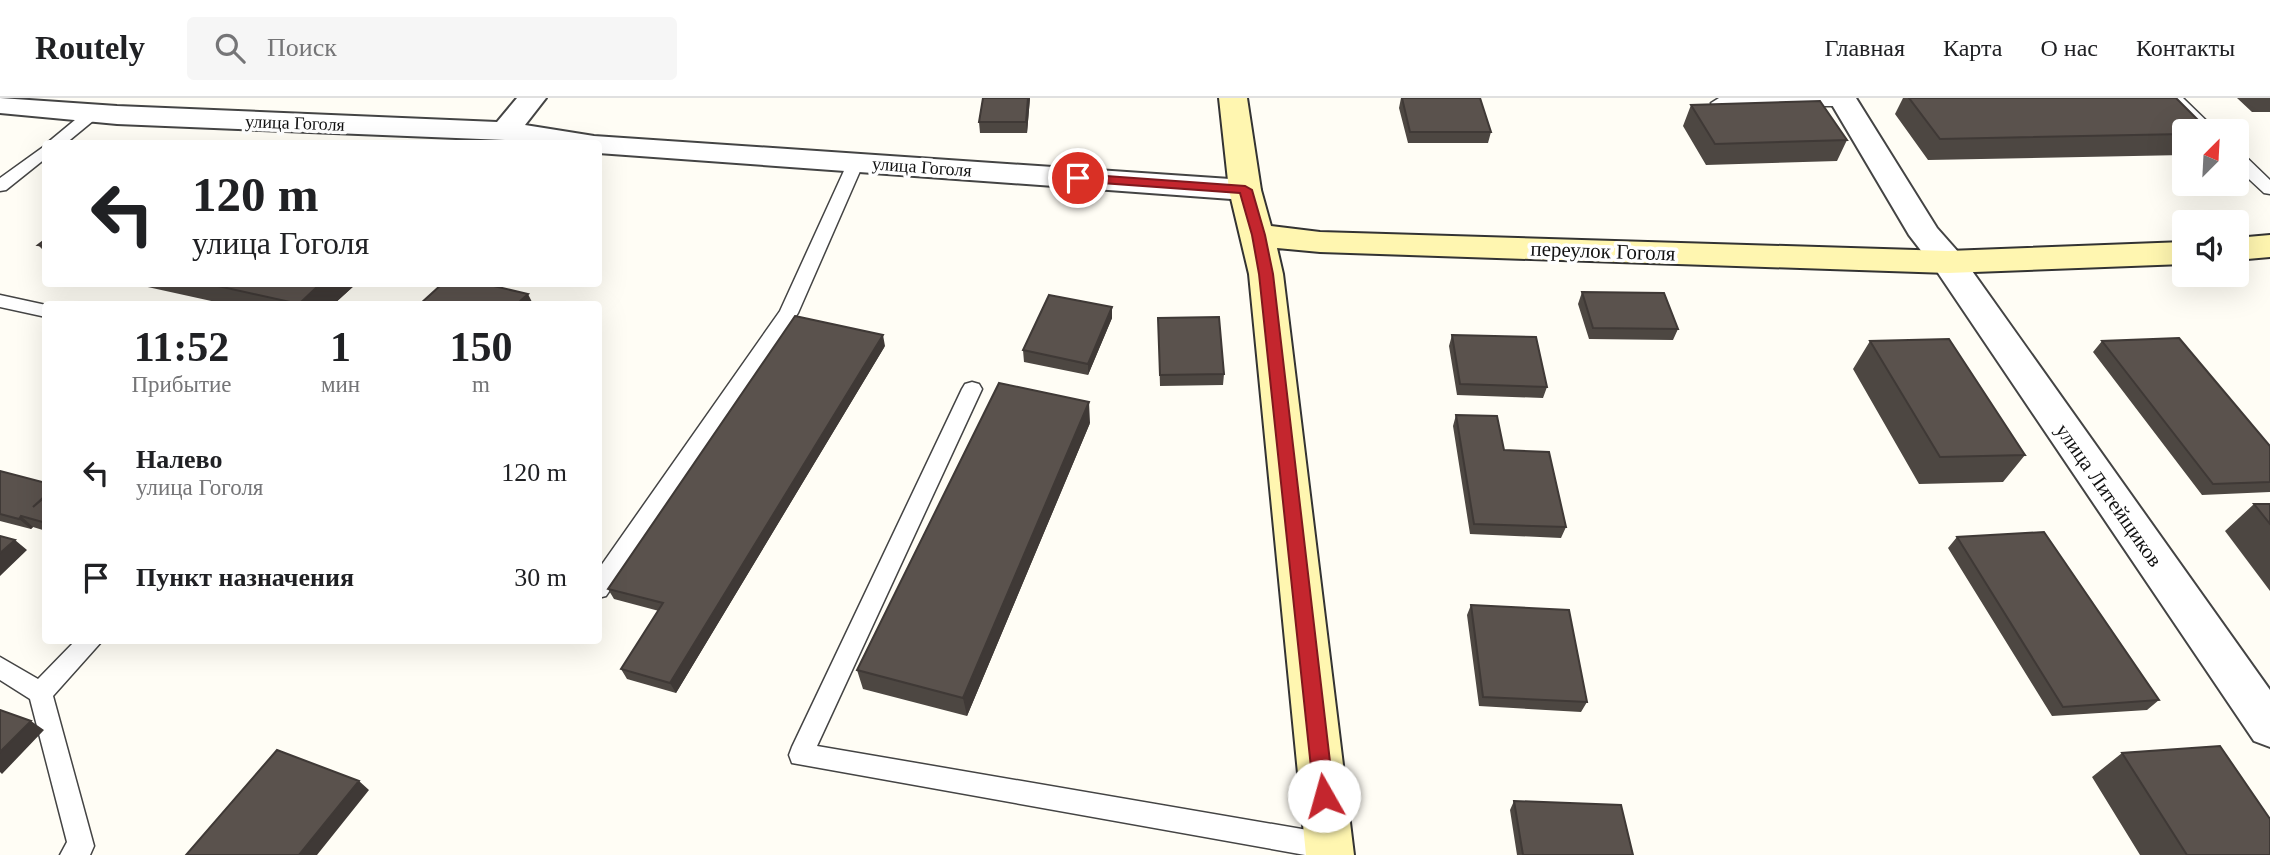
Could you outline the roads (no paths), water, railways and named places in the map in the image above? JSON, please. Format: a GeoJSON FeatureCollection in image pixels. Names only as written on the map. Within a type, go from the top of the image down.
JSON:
{"type":"FeatureCollection","features":[{"type":"Feature","properties":{"kind":"main road"},"geometry":{"type":"LineString","coordinates":[[1233,98],[1245,190],[1266,274],[1330,851]]}},
{"type":"Feature","properties":{"kind":"main road","name":"переулок Гоголя"},"geometry":{"type":"LineString","coordinates":[[1258,235],[1320,242],[1948,262],[2172,253]]}},
{"type":"Feature","properties":{"kind":"main road"},"geometry":{"type":"LineString","coordinates":[[2249,248],[2270,246]]}},
{"type":"Feature","properties":{"kind":"street"},"geometry":{"type":"LineString","coordinates":[[505,131],[532,98]]}},
{"type":"Feature","properties":{"kind":"street"},"geometry":{"type":"LineString","coordinates":[[1843,99],[1925,235],[1948,262]]}},
{"type":"Feature","properties":{"kind":"street","name":"улица Гоголя"},"geometry":{"type":"LineString","coordinates":[[0,104],[505,131],[564,140]]}},
{"type":"Feature","properties":{"kind":"street","name":"улица Гоголя"},"geometry":{"type":"LineString","coordinates":[[602,144],[1245,190]]}},
{"type":"Feature","properties":{"kind":"street","name":"улица Литейщиков"},"geometry":{"type":"LineString","coordinates":[[1948,262],[2270,727]]}},
{"type":"Feature","properties":{"kind":"lane"},"geometry":{"type":"LineString","coordinates":[[2174,98],[2196,119]]}},
{"type":"Feature","properties":{"kind":"lane"},"geometry":{"type":"LineString","coordinates":[[1719,103],[1843,99]]}},
{"type":"Feature","properties":{"kind":"lane"},"geometry":{"type":"LineString","coordinates":[[61,140],[115,109]]}},
{"type":"Feature","properties":{"kind":"lane"},"geometry":{"type":"LineString","coordinates":[[0,187],[42,153]]}},
{"type":"Feature","properties":{"kind":"lane"},"geometry":{"type":"LineString","coordinates":[[602,583],[789,313],[856,162]]}},
{"type":"Feature","properties":{"kind":"lane"},"geometry":{"type":"LineString","coordinates":[[2249,169],[2270,189]]}},
{"type":"Feature","properties":{"kind":"lane"},"geometry":{"type":"LineString","coordinates":[[0,301],[42,310]]}},
{"type":"Feature","properties":{"kind":"lane"},"geometry":{"type":"LineString","coordinates":[[972,389],[801,755],[1330,851]]}},
{"type":"Feature","properties":{"kind":"lane"},"geometry":{"type":"LineString","coordinates":[[40,693],[88,644]]}},
{"type":"Feature","properties":{"kind":"lane"},"geometry":{"type":"LineString","coordinates":[[0,667],[40,693],[81,846],[73,855]]}}]}
